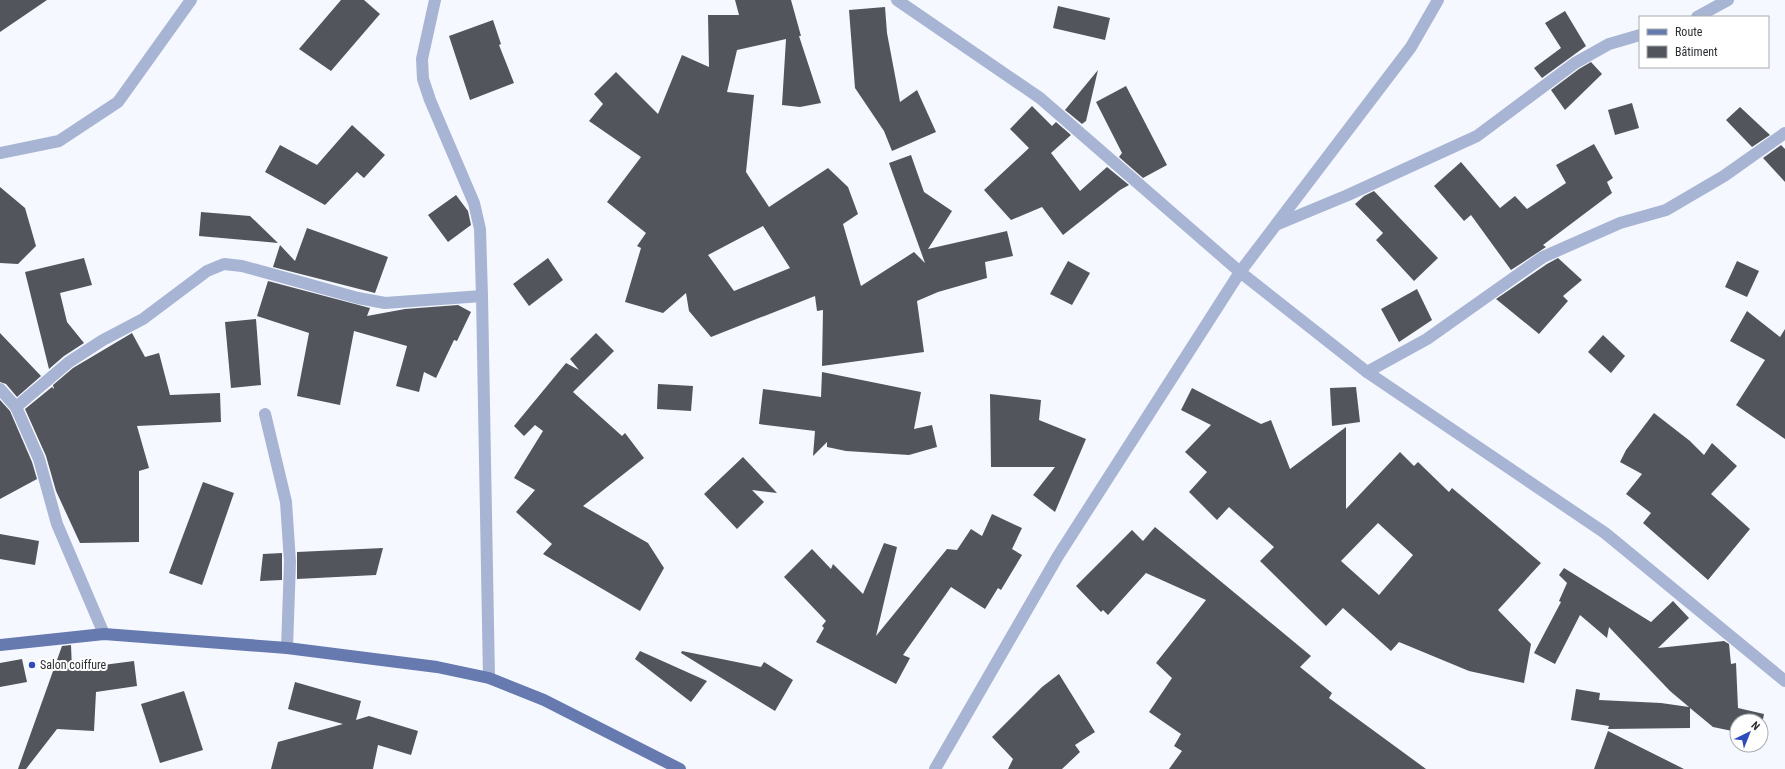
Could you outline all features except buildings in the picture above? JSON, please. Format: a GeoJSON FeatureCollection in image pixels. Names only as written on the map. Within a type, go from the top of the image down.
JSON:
{"type":"FeatureCollection","features":[{"type":"Feature","properties":{"kind":"main road"},"geometry":{"type":"LineString","coordinates":[[0,645],[104,634],[287,648],[437,667],[489,678],[544,700],[680,769]]}},
{"type":"Feature","properties":{"kind":"street"},"geometry":{"type":"LineString","coordinates":[[0,153],[59,141],[118,102],[191,0]]}},
{"type":"Feature","properties":{"kind":"street"},"geometry":{"type":"LineString","coordinates":[[435,0],[422,59],[423,79],[430,100],[474,203],[480,229],[489,678]]}},
{"type":"Feature","properties":{"kind":"street"},"geometry":{"type":"LineString","coordinates":[[897,0],[1040,98],[1240,272],[1367,372],[1605,533],[1785,681]]}},
{"type":"Feature","properties":{"kind":"street"},"geometry":{"type":"LineString","coordinates":[[935,769],[1058,556],[1240,272],[1411,47],[1438,0]]}},
{"type":"Feature","properties":{"kind":"street"},"geometry":{"type":"LineString","coordinates":[[1698,16],[1728,0]]}},
{"type":"Feature","properties":{"kind":"street"},"geometry":{"type":"LineString","coordinates":[[1277,224],[1348,195],[1477,136],[1575,63],[1609,44],[1639,34]]}},
{"type":"Feature","properties":{"kind":"street"},"geometry":{"type":"LineString","coordinates":[[1367,372],[1427,339],[1543,257],[1620,224],[1666,210],[1724,176],[1785,133]]}},
{"type":"Feature","properties":{"kind":"street"},"geometry":{"type":"LineString","coordinates":[[16,407],[69,362],[103,340],[143,319],[207,271],[224,264],[242,266],[358,298],[385,303],[482,296]]}},
{"type":"Feature","properties":{"kind":"street"},"geometry":{"type":"LineString","coordinates":[[0,389],[16,407],[39,459],[57,524],[104,634]]}},
{"type":"Feature","properties":{"kind":"street"},"geometry":{"type":"LineString","coordinates":[[265,414],[286,502],[290,562],[287,648]]}},
{"type":"Feature","properties":{"kind":"place","name":"Salon coiffure"},"geometry":{"type":"Point","coordinates":[32,665]}}]}
